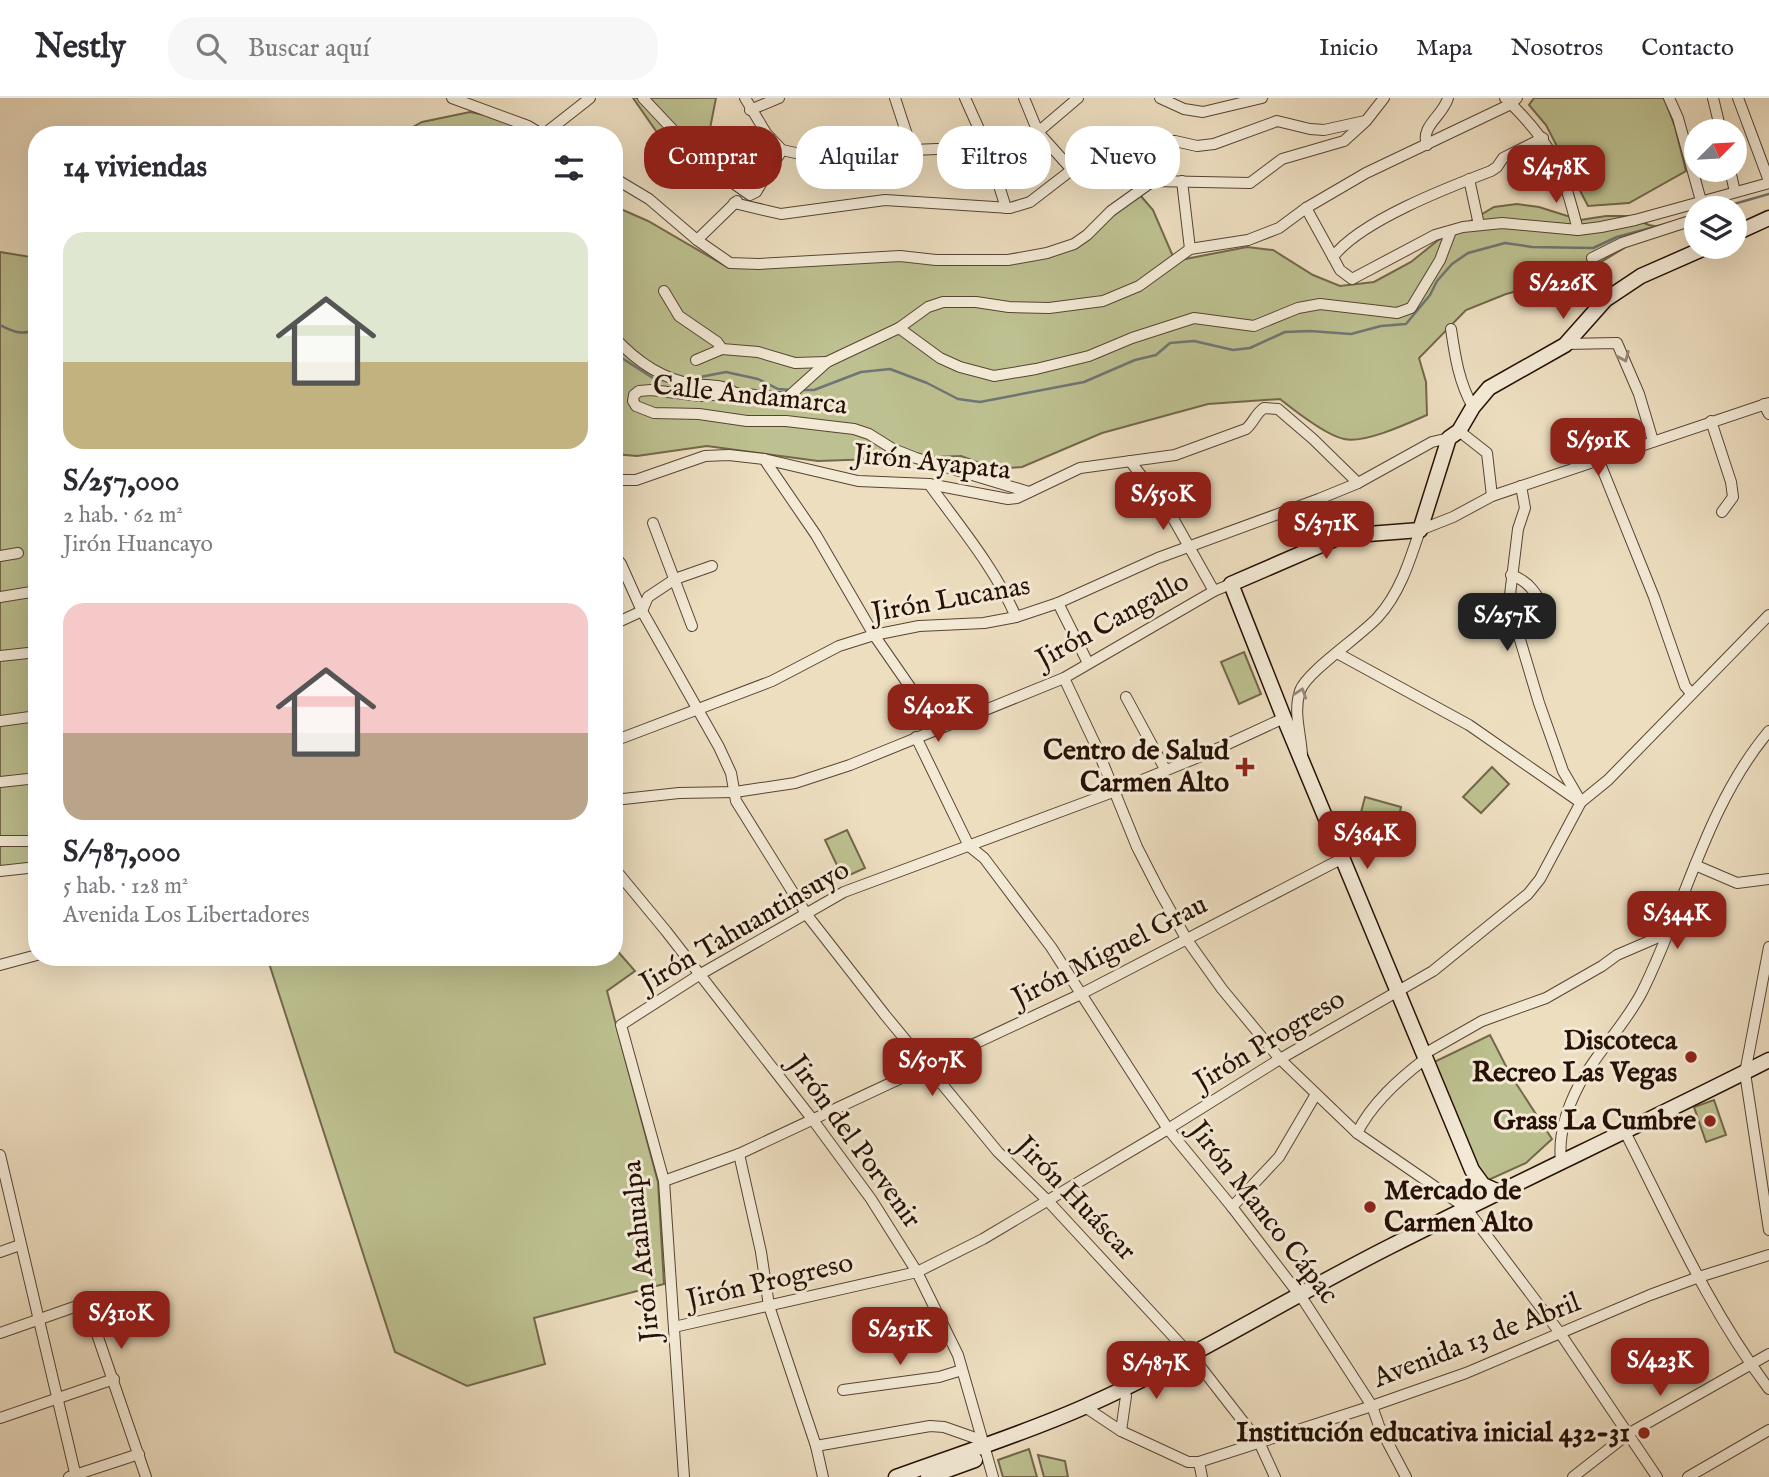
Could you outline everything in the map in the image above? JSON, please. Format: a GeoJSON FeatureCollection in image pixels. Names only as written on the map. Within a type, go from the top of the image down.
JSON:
{"type":"FeatureCollection","features":[{"type":"Feature","properties":{"kind":"street"},"geometry":{"type":"LineString","coordinates":[[452,98],[528,126]]}},
{"type":"Feature","properties":{"kind":"street"},"geometry":{"type":"LineString","coordinates":[[554,126],[590,98]]}},
{"type":"Feature","properties":{"kind":"street"},"geometry":{"type":"LineString","coordinates":[[643,98],[703,162],[745,192],[752,195],[758,189]]}},
{"type":"Feature","properties":{"kind":"street"},"geometry":{"type":"LineString","coordinates":[[745,98],[762,126]]}},
{"type":"Feature","properties":{"kind":"street"},"geometry":{"type":"LineString","coordinates":[[750,110],[779,98]]}},
{"type":"Feature","properties":{"kind":"street"},"geometry":{"type":"LineString","coordinates":[[895,98],[904,126]]}},
{"type":"Feature","properties":{"kind":"street"},"geometry":{"type":"LineString","coordinates":[[965,98],[978,126]]}},
{"type":"Feature","properties":{"kind":"street"},"geometry":{"type":"LineString","coordinates":[[1024,98],[1036,126]]}},
{"type":"Feature","properties":{"kind":"street"},"geometry":{"type":"LineString","coordinates":[[1045,126],[1078,98]]}},
{"type":"Feature","properties":{"kind":"street"},"geometry":{"type":"LineString","coordinates":[[1160,98],[1184,109],[1203,113],[1262,98]]}},
{"type":"Feature","properties":{"kind":"street"},"geometry":{"type":"LineString","coordinates":[[623,183],[649,199],[697,240],[730,263],[900,256],[936,260],[1008,260],[1063,249],[1087,235],[1111,211],[1153,181],[1250,183],[1282,159],[1344,141],[1366,121],[1384,98]]}},
{"type":"Feature","properties":{"kind":"street"},"geometry":{"type":"LineString","coordinates":[[1427,145],[1424,138],[1426,130],[1446,106],[1448,98]]}},
{"type":"Feature","properties":{"kind":"street"},"geometry":{"type":"LineString","coordinates":[[1669,98],[1678,118],[1700,196]]}},
{"type":"Feature","properties":{"kind":"street"},"geometry":{"type":"LineString","coordinates":[[1713,98],[1718,119]]}},
{"type":"Feature","properties":{"kind":"street"},"geometry":{"type":"LineString","coordinates":[[1725,196],[1769,182],[1738,98]]}},
{"type":"Feature","properties":{"kind":"street"},"geometry":{"type":"LineString","coordinates":[[1511,100],[1543,138],[1561,170],[1578,230]]}},
{"type":"Feature","properties":{"kind":"street","name":"Calle Andamarca"},"geometry":{"type":"LineString","coordinates":[[1030,492],[916,458],[893,449],[869,433],[854,429],[786,421],[747,421],[699,414],[654,414],[636,407],[634,395],[639,391],[651,390],[701,396],[735,393],[787,398],[827,362],[899,328],[928,307],[943,302],[976,302],[1032,309],[1103,301],[1139,286],[1190,249],[1248,240],[1279,228],[1306,208],[1366,173],[1427,145],[1511,100]]}},
{"type":"Feature","properties":{"kind":"street"},"geometry":{"type":"LineString","coordinates":[[1180,142],[1197,146],[1214,144],[1277,121],[1310,130],[1324,130],[1366,121]]}},
{"type":"Feature","properties":{"kind":"street"},"geometry":{"type":"LineString","coordinates":[[1333,257],[1339,250],[1398,210],[1491,171],[1503,158],[1543,138]]}},
{"type":"Feature","properties":{"kind":"street"},"geometry":{"type":"LineString","coordinates":[[1051,147],[1065,162]]}},
{"type":"Feature","properties":{"kind":"street"},"geometry":{"type":"LineString","coordinates":[[782,150],[796,153]]}},
{"type":"Feature","properties":{"kind":"street"},"geometry":{"type":"LineString","coordinates":[[734,203],[781,214],[885,200],[1006,208],[1030,202],[1065,175]]}},
{"type":"Feature","properties":{"kind":"street"},"geometry":{"type":"LineString","coordinates":[[1469,179],[1479,225]]}},
{"type":"Feature","properties":{"kind":"street"},"geometry":{"type":"LineString","coordinates":[[1182,181],[1190,249]]}},
{"type":"Feature","properties":{"kind":"street"},"geometry":{"type":"LineString","coordinates":[[1733,182],[1735,192]]}},
{"type":"Feature","properties":{"kind":"street"},"geometry":{"type":"LineString","coordinates":[[1000,189],[1006,208]]}},
{"type":"Feature","properties":{"kind":"street"},"geometry":{"type":"LineString","coordinates":[[697,240],[745,192]]}},
{"type":"Feature","properties":{"kind":"street"},"geometry":{"type":"LineString","coordinates":[[1306,208],[1340,271],[1352,279],[1435,235],[1463,227],[1502,223],[1578,230],[1684,209]]}},
{"type":"Feature","properties":{"kind":"street"},"geometry":{"type":"LineString","coordinates":[[1747,228],[1769,218]]}},
{"type":"Feature","properties":{"kind":"street"},"geometry":{"type":"LineString","coordinates":[[1592,258],[1622,243],[1684,223]]}},
{"type":"Feature","properties":{"kind":"street"},"geometry":{"type":"LineString","coordinates":[[899,328],[940,358],[960,367],[994,376],[1088,356],[1194,318],[1254,326],[1298,309],[1320,304],[1397,313],[1411,308],[1440,260],[1451,231]]}},
{"type":"Feature","properties":{"kind":"street"},"geometry":{"type":"LineString","coordinates":[[1302,760],[1296,712],[1299,691],[1314,671],[1381,614],[1405,576],[1454,435],[1473,407],[1489,388],[1565,345],[1605,300],[1641,276],[1684,257]]}},
{"type":"Feature","properties":{"kind":"street"},"geometry":{"type":"LineString","coordinates":[[664,291],[679,316],[717,342],[722,349]]}},
{"type":"Feature","properties":{"kind":"street"},"geometry":{"type":"LineString","coordinates":[[1451,329],[1462,382],[1473,407]]}},
{"type":"Feature","properties":{"kind":"street"},"geometry":{"type":"LineString","coordinates":[[1565,345],[1585,342],[1617,343],[1639,394],[1653,441]]}},
{"type":"Feature","properties":{"kind":"street"},"geometry":{"type":"LineString","coordinates":[[623,345],[661,375],[692,384],[720,386],[735,393]]}},
{"type":"Feature","properties":{"kind":"street"},"geometry":{"type":"LineString","coordinates":[[696,360],[722,349],[758,352],[795,363],[827,362]]}},
{"type":"Feature","properties":{"kind":"street"},"geometry":{"type":"LineString","coordinates":[[1501,1193],[1483,1185],[1472,1170],[1231,584],[1342,536],[1420,530],[1453,517],[1492,496],[1711,421],[1767,407]]}},
{"type":"Feature","properties":{"kind":"street","name":"Jirón Ayapata"},"geometry":{"type":"LineString","coordinates":[[623,480],[636,480],[705,456],[729,455],[764,459],[858,481],[929,484],[1008,499],[1017,498],[1080,468],[1175,455],[1246,429],[1254,422],[1258,412],[1271,408],[1278,410],[1313,439],[1358,483]]}},
{"type":"Feature","properties":{"kind":"street"},"geometry":{"type":"LineString","coordinates":[[1711,421],[1731,482],[1732,497],[1722,512]]}},
{"type":"Feature","properties":{"kind":"street"},"geometry":{"type":"LineString","coordinates":[[1454,435],[1488,453],[1492,496]]}},
{"type":"Feature","properties":{"kind":"street","name":"Jirón Lucanas"},"geometry":{"type":"LineString","coordinates":[[623,738],[772,681],[839,646],[874,635],[919,626],[1016,617],[1058,603],[1189,546],[1358,483],[1432,442],[1454,435]]}},
{"type":"Feature","properties":{"kind":"street"},"geometry":{"type":"LineString","coordinates":[[764,459],[816,535],[874,635],[917,697],[934,729]]}},
{"type":"Feature","properties":{"kind":"street"},"geometry":{"type":"LineString","coordinates":[[1130,461],[1170,513],[1213,591]]}},
{"type":"Feature","properties":{"kind":"street"},"geometry":{"type":"LineString","coordinates":[[1599,461],[1654,597],[1685,686],[1691,693]]}},
{"type":"Feature","properties":{"kind":"street"},"geometry":{"type":"LineString","coordinates":[[929,484],[990,568],[1008,597],[1016,617]]}},
{"type":"Feature","properties":{"kind":"street"},"geometry":{"type":"LineString","coordinates":[[1521,486],[1525,508],[1518,529],[1509,603],[1527,669],[1563,771],[1581,802]]}},
{"type":"Feature","properties":{"kind":"street"},"geometry":{"type":"LineString","coordinates":[[653,523],[692,626]]}},
{"type":"Feature","properties":{"kind":"street"},"geometry":{"type":"LineString","coordinates":[[0,556],[18,553]]}},
{"type":"Feature","properties":{"kind":"street"},"geometry":{"type":"LineString","coordinates":[[623,620],[642,611],[648,597],[675,579],[712,566]]}},
{"type":"Feature","properties":{"kind":"street","name":"Jirón Huáscar"},"geometry":{"type":"LineString","coordinates":[[623,568],[642,611],[727,765],[736,801],[807,915],[998,1152],[1048,1201],[1192,1358],[1259,1442],[1275,1477]]}},
{"type":"Feature","properties":{"kind":"street"},"geometry":{"type":"LineString","coordinates":[[1511,575],[1522,579],[1531,588],[1547,614]]}},
{"type":"Feature","properties":{"kind":"street","name":"Jirón Cangallo"},"geometry":{"type":"LineString","coordinates":[[623,799],[679,793],[734,792],[795,783],[850,765],[1064,678],[1213,591],[1231,584]]}},
{"type":"Feature","properties":{"kind":"street"},"geometry":{"type":"LineString","coordinates":[[0,597],[28,592]]}},
{"type":"Feature","properties":{"kind":"street"},"geometry":{"type":"LineString","coordinates":[[1058,603],[1088,663]]}},
{"type":"Feature","properties":{"kind":"street","name":"Jirón Progreso"},"geometry":{"type":"LineString","coordinates":[[674,1326],[918,1272],[983,1239],[1280,1059],[1433,971],[1528,894],[1540,879],[1581,802],[1608,780],[1769,615]]}},
{"type":"Feature","properties":{"kind":"street"},"geometry":{"type":"LineString","coordinates":[[0,656],[28,653]]}},
{"type":"Feature","properties":{"kind":"street"},"geometry":{"type":"LineString","coordinates":[[1338,653],[1469,725],[1581,802]]}},
{"type":"Feature","properties":{"kind":"street"},"geometry":{"type":"LineString","coordinates":[[1064,678],[1096,746],[1137,847],[1187,940],[1222,989],[1280,1059],[1357,1133],[1466,1208],[1560,1333],[1657,1477]]}},
{"type":"Feature","properties":{"kind":"street"},"geometry":{"type":"LineString","coordinates":[[1126,697],[1165,769]]}},
{"type":"Feature","properties":{"kind":"street"},"geometry":{"type":"LineString","coordinates":[[0,721],[28,717]]}},
{"type":"Feature","properties":{"kind":"street","name":"Jirón Tahuantinsuyo"},"geometry":{"type":"LineString","coordinates":[[621,1025],[699,975],[845,892],[1113,792],[1284,718]]}},
{"type":"Feature","properties":{"kind":"street"},"geometry":{"type":"LineString","coordinates":[[1561,1161],[1559,1146],[1562,1128],[1580,1084],[1641,994],[1721,807],[1741,768],[1769,731]]}},
{"type":"Feature","properties":{"kind":"street","name":"Jirón Manco Cápac"},"geometry":{"type":"LineString","coordinates":[[916,737],[969,846],[984,858],[1051,947],[1168,1129],[1302,1298],[1372,1406],[1379,1426],[1406,1477]]}},
{"type":"Feature","properties":{"kind":"street"},"geometry":{"type":"LineString","coordinates":[[0,782],[28,779]]}},
{"type":"Feature","properties":{"kind":"street"},"geometry":{"type":"LineString","coordinates":[[0,841],[28,841]]}},
{"type":"Feature","properties":{"kind":"street","name":"Jirón Miguel Grau"},"geometry":{"type":"LineString","coordinates":[[664,1181],[739,1154],[1081,994],[1343,858]]}},
{"type":"Feature","properties":{"kind":"street"},"geometry":{"type":"LineString","coordinates":[[1695,865],[1737,883],[1769,879]]}},
{"type":"Feature","properties":{"kind":"street"},"geometry":{"type":"LineString","coordinates":[[0,872],[28,868]]}},
{"type":"Feature","properties":{"kind":"street","name":"Jirón del Porvenir"},"geometry":{"type":"LineString","coordinates":[[623,880],[813,1120],[871,1199],[918,1272],[958,1354],[993,1477]]}},
{"type":"Feature","properties":{"kind":"street"},"geometry":{"type":"LineString","coordinates":[[1357,1133],[1362,1123],[1397,1081],[1424,1056],[1482,1021],[1546,998],[1617,955],[1668,933]]}},
{"type":"Feature","properties":{"kind":"street"},"geometry":{"type":"LineString","coordinates":[[1769,947],[1745,1073],[1769,1230]]}},
{"type":"Feature","properties":{"kind":"street"},"geometry":{"type":"LineString","coordinates":[[0,965],[28,957]]}},
{"type":"Feature","properties":{"kind":"street","name":"Jirón Atahualpa"},"geometry":{"type":"LineString","coordinates":[[621,1025],[664,1181],[684,1477]]}},
{"type":"Feature","properties":{"kind":"street"},"geometry":{"type":"LineString","coordinates":[[895,1477],[1088,1410],[1124,1393],[1450,1223],[1466,1208],[1769,1060]]}},
{"type":"Feature","properties":{"kind":"street"},"geometry":{"type":"LineString","coordinates":[[1232,1207],[1279,1157],[1316,1094]]}},
{"type":"Feature","properties":{"kind":"street"},"geometry":{"type":"LineString","coordinates":[[1624,1130],[1699,1277],[1750,1364],[1769,1389]]}},
{"type":"Feature","properties":{"kind":"street"},"geometry":{"type":"LineString","coordinates":[[739,1154],[761,1252],[769,1306],[816,1446],[823,1477]]}},
{"type":"Feature","properties":{"kind":"street"},"geometry":{"type":"LineString","coordinates":[[0,1155],[74,1476],[139,1454]]}},
{"type":"Feature","properties":{"kind":"street"},"geometry":{"type":"LineString","coordinates":[[1466,1208],[1474,1187],[1472,1170]]}},
{"type":"Feature","properties":{"kind":"street"},"geometry":{"type":"LineString","coordinates":[[0,1252],[20,1245]]}},
{"type":"Feature","properties":{"kind":"street","name":"Avenida 13 de Abril"},"geometry":{"type":"LineString","coordinates":[[1199,1462],[1466,1373],[1699,1277],[1769,1255]]}},
{"type":"Feature","properties":{"kind":"street"},"geometry":{"type":"LineString","coordinates":[[0,1334],[77,1306],[87,1309],[93,1316],[146,1477]]}},
{"type":"Feature","properties":{"kind":"street"},"geometry":{"type":"LineString","coordinates":[[1573,1477],[1628,1434],[1769,1354]]}},
{"type":"Feature","properties":{"kind":"street"},"geometry":{"type":"LineString","coordinates":[[843,1390],[939,1377],[962,1370]]}},
{"type":"Feature","properties":{"kind":"street"},"geometry":{"type":"LineString","coordinates":[[0,1418],[114,1379]]}},
{"type":"Feature","properties":{"kind":"street"},"geometry":{"type":"LineString","coordinates":[[1121,1431],[1124,1393]]}},
{"type":"Feature","properties":{"kind":"street"},"geometry":{"type":"LineString","coordinates":[[1088,1410],[1121,1431],[1188,1462],[1199,1462],[1202,1477]]}},
{"type":"Feature","properties":{"kind":"street"},"geometry":{"type":"LineString","coordinates":[[816,1446],[930,1426],[944,1427],[984,1448]]}},
{"type":"Feature","properties":{"kind":"street"},"geometry":{"type":"LineString","coordinates":[[1688,1477],[1769,1430]]}},
{"type":"Feature","properties":{"kind":"street"},"geometry":{"type":"LineString","coordinates":[[928,1477],[984,1448]]}},
{"type":"Feature","properties":{"kind":"green space"},"geometry":{"type":"Polygon","coordinates":[[[633,98],[716,98],[710,126],[653,126],[633,98]]]}},
{"type":"Feature","properties":{"kind":"green space"},"geometry":{"type":"Polygon","coordinates":[[[1534,98],[1664,98],[1675,127],[1684,172],[1629,203],[1588,206],[1546,125],[1529,105],[1534,98]]]}},
{"type":"Feature","properties":{"kind":"green space"},"geometry":{"type":"Polygon","coordinates":[[[470,112],[510,120],[517,126],[415,126],[422,122],[470,112]]]}},
{"type":"Feature","properties":{"kind":"green space"},"geometry":{"type":"Polygon","coordinates":[[[1140,195],[1153,210],[1175,261],[1247,247],[1273,250],[1313,275],[1340,286],[1374,282],[1411,262],[1437,241],[1494,207],[1517,204],[1539,207],[1580,220],[1628,216],[1664,228],[1653,231],[1594,266],[1566,278],[1506,294],[1466,310],[1419,358],[1426,382],[1427,415],[1386,432],[1363,438],[1353,440],[1336,437],[1310,422],[1280,399],[1208,404],[1102,433],[1022,467],[996,469],[961,456],[818,461],[707,446],[637,456],[623,455],[623,210],[648,221],[729,268],[887,259],[987,264],[1061,251],[1140,195]]]}},
{"type":"Feature","properties":{"kind":"green space"},"geometry":{"type":"Polygon","coordinates":[[[0,252],[28,257],[28,864],[0,868],[0,252]]]}},
{"type":"Feature","properties":{"kind":"green space"},"geometry":{"type":"Polygon","coordinates":[[[1244,652],[1261,694],[1239,704],[1221,662],[1244,652]]]}},
{"type":"Feature","properties":{"kind":"green space"},"geometry":{"type":"Polygon","coordinates":[[[1492,767],[1509,784],[1481,813],[1463,797],[1492,767]]]}},
{"type":"Feature","properties":{"kind":"green space"},"geometry":{"type":"Polygon","coordinates":[[[1365,797],[1401,807],[1396,830],[1359,820],[1365,797]]]}},
{"type":"Feature","properties":{"kind":"green space"},"geometry":{"type":"Polygon","coordinates":[[[847,830],[865,868],[843,878],[825,840],[847,830]]]}},
{"type":"Feature","properties":{"kind":"green space"},"geometry":{"type":"Polygon","coordinates":[[[623,957],[635,971],[607,991],[658,1182],[664,1284],[534,1318],[545,1364],[467,1386],[395,1352],[270,966],[623,966],[623,957]]]}},
{"type":"Feature","properties":{"kind":"green space"},"geometry":{"type":"Polygon","coordinates":[[[1490,1035],[1510,1074],[1552,1139],[1526,1163],[1484,1182],[1432,1063],[1490,1035]]]}},
{"type":"Feature","properties":{"kind":"green space","name":"Grass La Cumbre"},"geometry":{"type":"Polygon","coordinates":[[[1714,1100],[1726,1135],[1706,1142],[1694,1107],[1714,1100]]]}},
{"type":"Feature","properties":{"kind":"green space"},"geometry":{"type":"Polygon","coordinates":[[[1029,1449],[1037,1477],[1003,1477],[998,1460],[1029,1449]]]}},
{"type":"Feature","properties":{"kind":"green space"},"geometry":{"type":"Polygon","coordinates":[[[1038,1455],[1065,1461],[1068,1477],[1044,1477],[1038,1455]]]}},
{"type":"Feature","properties":{"kind":"waterway"},"geometry":{"type":"LineString","coordinates":[[1747,200],[1769,194]]}},
{"type":"Feature","properties":{"kind":"waterway"},"geometry":{"type":"LineString","coordinates":[[801,390],[814,390],[861,372],[890,369],[927,383],[958,399],[980,402],[1084,382],[1135,360],[1156,355],[1170,343],[1194,341],[1233,350],[1250,348],[1285,332],[1351,334],[1381,326],[1406,324],[1430,295],[1437,281],[1452,264],[1468,253],[1505,243],[1532,247],[1593,248],[1617,237],[1669,223]]}},
{"type":"Feature","properties":{"kind":"waterway"},"geometry":{"type":"LineString","coordinates":[[0,325],[18,332],[28,332]]}},
{"type":"Feature","properties":{"kind":"waterway"},"geometry":{"type":"LineString","coordinates":[[623,359],[656,380],[666,380]]}},
{"type":"Feature","properties":{"kind":"waterway"},"geometry":{"type":"LineString","coordinates":[[690,379],[726,372],[758,379],[778,389],[791,390]]}},
{"type":"Feature","properties":{"kind":"place","name":"Centro de Salud Carmen Alto"},"geometry":{"type":"Point","coordinates":[1245,767]}},
{"type":"Feature","properties":{"kind":"place","name":"Discoteca Recreo Las Vegas"},"geometry":{"type":"Point","coordinates":[1691,1057]}},
{"type":"Feature","properties":{"kind":"place","name":"Grass La Cumbre"},"geometry":{"type":"Point","coordinates":[1710,1121]}},
{"type":"Feature","properties":{"kind":"place","name":"Mercado de Carmen Alto"},"geometry":{"type":"Point","coordinates":[1370,1207]}},
{"type":"Feature","properties":{"kind":"place","name":"Institución educativa inicial 432-31"},"geometry":{"type":"Point","coordinates":[1644,1433]}}]}
